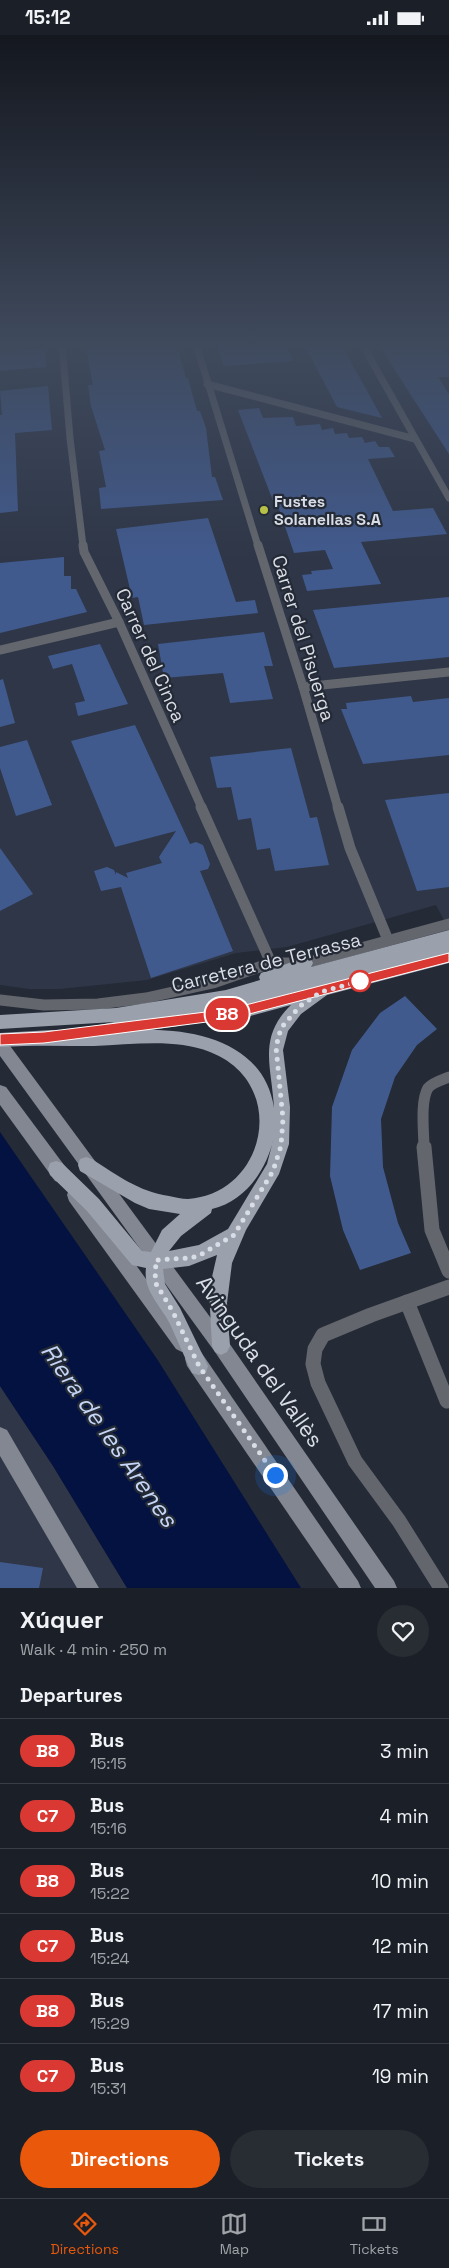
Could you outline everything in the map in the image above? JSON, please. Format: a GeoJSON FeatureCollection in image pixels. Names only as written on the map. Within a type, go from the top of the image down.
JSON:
{"type":"FeatureCollection","features":[{"type":"Feature","properties":{"kind":"main road","name":"Carretera de Terrassa"},"geometry":{"type":"LineString","coordinates":[[0,1022],[132,1013],[226,996],[449,936]]}},
{"type":"Feature","properties":{"kind":"main road","name":"Carretera de Terrassa"},"geometry":{"type":"LineString","coordinates":[[0,1040],[44,1038],[178,1019],[449,947]]}},
{"type":"Feature","properties":{"kind":"main road"},"geometry":{"type":"LineString","coordinates":[[178,1019],[230,1014],[321,992],[449,957]]}},
{"type":"Feature","properties":{"kind":"main road"},"geometry":{"type":"LineString","coordinates":[[192,1001],[306,963]]}},
{"type":"Feature","properties":{"kind":"main road"},"geometry":{"type":"LineString","coordinates":[[221,1346],[216,1295],[222,1266],[234,1235],[273,1171],[281,1146],[283,1119],[276,1054],[279,1033],[292,1013],[321,992]]}},
{"type":"Feature","properties":{"kind":"main road"},"geometry":{"type":"LineString","coordinates":[[44,1038],[182,1038],[220,1048],[244,1064],[258,1081],[267,1104],[269,1129],[267,1144],[262,1157],[247,1179],[183,1222],[166,1237],[156,1260],[155,1282],[173,1312],[199,1366]]}},
{"type":"Feature","properties":{"kind":"main road","name":"Avinguda del Vallès"},"geometry":{"type":"LineString","coordinates":[[0,1044],[86,1165],[221,1346],[387,1588]]}},
{"type":"Feature","properties":{"kind":"main road"},"geometry":{"type":"LineString","coordinates":[[0,1092],[199,1366],[351,1588]]}},
{"type":"Feature","properties":{"kind":"main road"},"geometry":{"type":"LineString","coordinates":[[86,1165],[118,1186],[150,1201],[179,1206],[209,1204]]}},
{"type":"Feature","properties":{"kind":"main road"},"geometry":{"type":"LineString","coordinates":[[56,1169],[93,1205],[138,1259],[191,1258],[200,1255],[234,1235]]}},
{"type":"Feature","properties":{"kind":"main road"},"geometry":{"type":"LineString","coordinates":[[0,1437],[89,1588]]}},
{"type":"Feature","properties":{"kind":"street","name":"Carrer del Cinca"},"geometry":{"type":"LineString","coordinates":[[68,416],[84,552],[119,622],[271,963]]}},
{"type":"Feature","properties":{"kind":"street","name":"Carrer del Pisuerga"},"geometry":{"type":"LineString","coordinates":[[217,416],[303,687],[350,848],[388,940]]}},
{"type":"Feature","properties":{"kind":"street"},"geometry":{"type":"LineString","coordinates":[[330,416],[415,439]]}},
{"type":"Feature","properties":{"kind":"street"},"geometry":{"type":"LineString","coordinates":[[402,416],[449,498]]}},
{"type":"Feature","properties":{"kind":"street"},"geometry":{"type":"LineString","coordinates":[[0,650],[119,622]]}},
{"type":"Feature","properties":{"kind":"street"},"geometry":{"type":"LineString","coordinates":[[303,687],[449,672]]}},
{"type":"Feature","properties":{"kind":"street"},"geometry":{"type":"LineString","coordinates":[[0,1000],[36,1005],[125,1002],[213,983],[271,963],[306,963],[449,924]]}},
{"type":"Feature","properties":{"kind":"street"},"geometry":{"type":"LineString","coordinates":[[449,1077],[434,1083],[427,1090],[424,1111],[430,1218],[432,1230],[449,1271]]}},
{"type":"Feature","properties":{"kind":"street"},"geometry":{"type":"LineString","coordinates":[[441,1588],[399,1521],[355,1461],[318,1383],[313,1364],[315,1349],[323,1335],[449,1287]]}},
{"type":"Feature","properties":{"kind":"street"},"geometry":{"type":"LineString","coordinates":[[407,1302],[447,1401]]}},
{"type":"Feature","properties":{"kind":"shaded area"},"geometry":{"type":"Polygon","coordinates":[[[0,416],[449,416],[449,930],[436,905],[287,947],[236,953],[147,980],[60,989],[29,989],[0,985],[0,416]]]}},
{"type":"Feature","properties":{"kind":"shaded area"},"geometry":{"type":"Polygon","coordinates":[[[0,1386],[53,1466],[127,1588],[0,1588],[0,1386]]]}},
{"type":"Feature","properties":{"kind":"water","name":"Riera de les Arenes"},"geometry":{"type":"Polygon","coordinates":[[[0,1132],[157,1359],[301,1588],[127,1588],[53,1466],[0,1386],[0,1132]]]}},
{"type":"Feature","properties":{"kind":"building"},"geometry":{"type":"Polygon","coordinates":[[[0,416],[51,416],[52,430],[15,433],[18,511],[0,513],[0,416]]]}},
{"type":"Feature","properties":{"kind":"building"},"geometry":{"type":"Polygon","coordinates":[[[94,416],[202,416],[206,428],[212,477],[215,477],[223,500],[101,509],[99,488],[106,487],[99,451],[105,450],[94,416]]]}},
{"type":"Feature","properties":{"kind":"building"},"geometry":{"type":"Polygon","coordinates":[[[240,416],[293,417],[296,426],[320,424],[322,430],[333,428],[335,434],[347,433],[349,438],[362,437],[365,443],[375,441],[379,447],[389,447],[395,457],[368,459],[393,511],[433,508],[447,534],[361,542],[381,584],[307,591],[302,575],[312,574],[311,571],[333,569],[325,550],[294,553],[278,506],[275,506],[240,416]]]}},
{"type":"Feature","properties":{"kind":"building"},"geometry":{"type":"Polygon","coordinates":[[[425,416],[449,416],[449,454],[425,416]]]}},
{"type":"Feature","properties":{"kind":"building"},"geometry":{"type":"Polygon","coordinates":[[[208,518],[236,602],[255,600],[258,613],[144,625],[138,597],[132,598],[116,529],[208,518]]]}},
{"type":"Feature","properties":{"kind":"building"},"geometry":{"type":"Polygon","coordinates":[[[64,557],[64,576],[71,576],[71,589],[76,589],[87,612],[0,633],[0,563],[64,557]]]}},
{"type":"Feature","properties":{"kind":"building"},"geometry":{"type":"Polygon","coordinates":[[[449,597],[449,657],[430,659],[334,668],[313,610],[449,597]]]}},
{"type":"Feature","properties":{"kind":"building"},"geometry":{"type":"Polygon","coordinates":[[[264,632],[273,666],[264,666],[273,699],[230,703],[223,673],[164,678],[158,644],[264,632]]]}},
{"type":"Feature","properties":{"kind":"building"},"geometry":{"type":"Polygon","coordinates":[[[100,644],[128,704],[78,716],[75,703],[85,701],[72,664],[53,669],[48,656],[100,644]]]}},
{"type":"Feature","properties":{"kind":"building"},"geometry":{"type":"Polygon","coordinates":[[[3,679],[15,723],[0,727],[0,680],[3,679]]]}},
{"type":"Feature","properties":{"kind":"building"},"geometry":{"type":"Polygon","coordinates":[[[411,696],[413,702],[449,698],[449,755],[363,764],[341,709],[347,709],[346,703],[411,696]]]}},
{"type":"Feature","properties":{"kind":"building"},"geometry":{"type":"Polygon","coordinates":[[[135,725],[190,844],[196,842],[203,845],[210,864],[208,869],[200,871],[233,951],[151,978],[121,887],[101,891],[94,871],[107,867],[114,870],[116,875],[116,872],[128,878],[126,873],[162,863],[159,857],[176,831],[115,847],[71,741],[135,725]]]}},
{"type":"Feature","properties":{"kind":"building"},"geometry":{"type":"Polygon","coordinates":[[[27,740],[52,805],[16,816],[0,768],[0,747],[27,740]]]}},
{"type":"Feature","properties":{"kind":"building"},"geometry":{"type":"Polygon","coordinates":[[[291,748],[310,818],[317,817],[329,865],[275,871],[270,848],[257,850],[251,818],[238,820],[231,787],[217,788],[210,757],[291,748]]]}},
{"type":"Feature","properties":{"kind":"building"},"geometry":{"type":"Polygon","coordinates":[[[449,793],[449,887],[417,891],[385,800],[449,793]]]}},
{"type":"Feature","properties":{"kind":"building"},"geometry":{"type":"Polygon","coordinates":[[[0,848],[33,894],[0,911],[0,848]]]}},
{"type":"Feature","properties":{"kind":"building"},"geometry":{"type":"Polygon","coordinates":[[[405,996],[437,1029],[417,1045],[395,1077],[381,1119],[383,1167],[398,1223],[411,1253],[360,1270],[343,1230],[330,1176],[332,1107],[352,1050],[380,1013],[405,996]]]}},
{"type":"Feature","properties":{"kind":"building"},"geometry":{"type":"Polygon","coordinates":[[[0,1562],[43,1568],[39,1588],[0,1588],[0,1562]]]}},
{"type":"Feature","properties":{"kind":"bus line","name":"B8"},"geometry":{"type":"LineString","coordinates":[[0,1040],[44,1038],[155,1024],[178,1019],[230,1014],[321,992],[449,957]]}},
{"type":"Feature","properties":{"kind":"place","name":"Fustes Solanellas S.A"},"geometry":{"type":"Point","coordinates":[264,510]}},
{"type":"Feature","properties":{"kind":"route"},"geometry":{"type":"LineString","coordinates":[[275,1475],[199,1366],[173,1312],[155,1282],[156,1260],[191,1258],[211,1250],[234,1235],[273,1171],[281,1146],[283,1119],[276,1054],[277,1040],[281,1028],[300,1006],[321,992],[360,981]]}}]}
